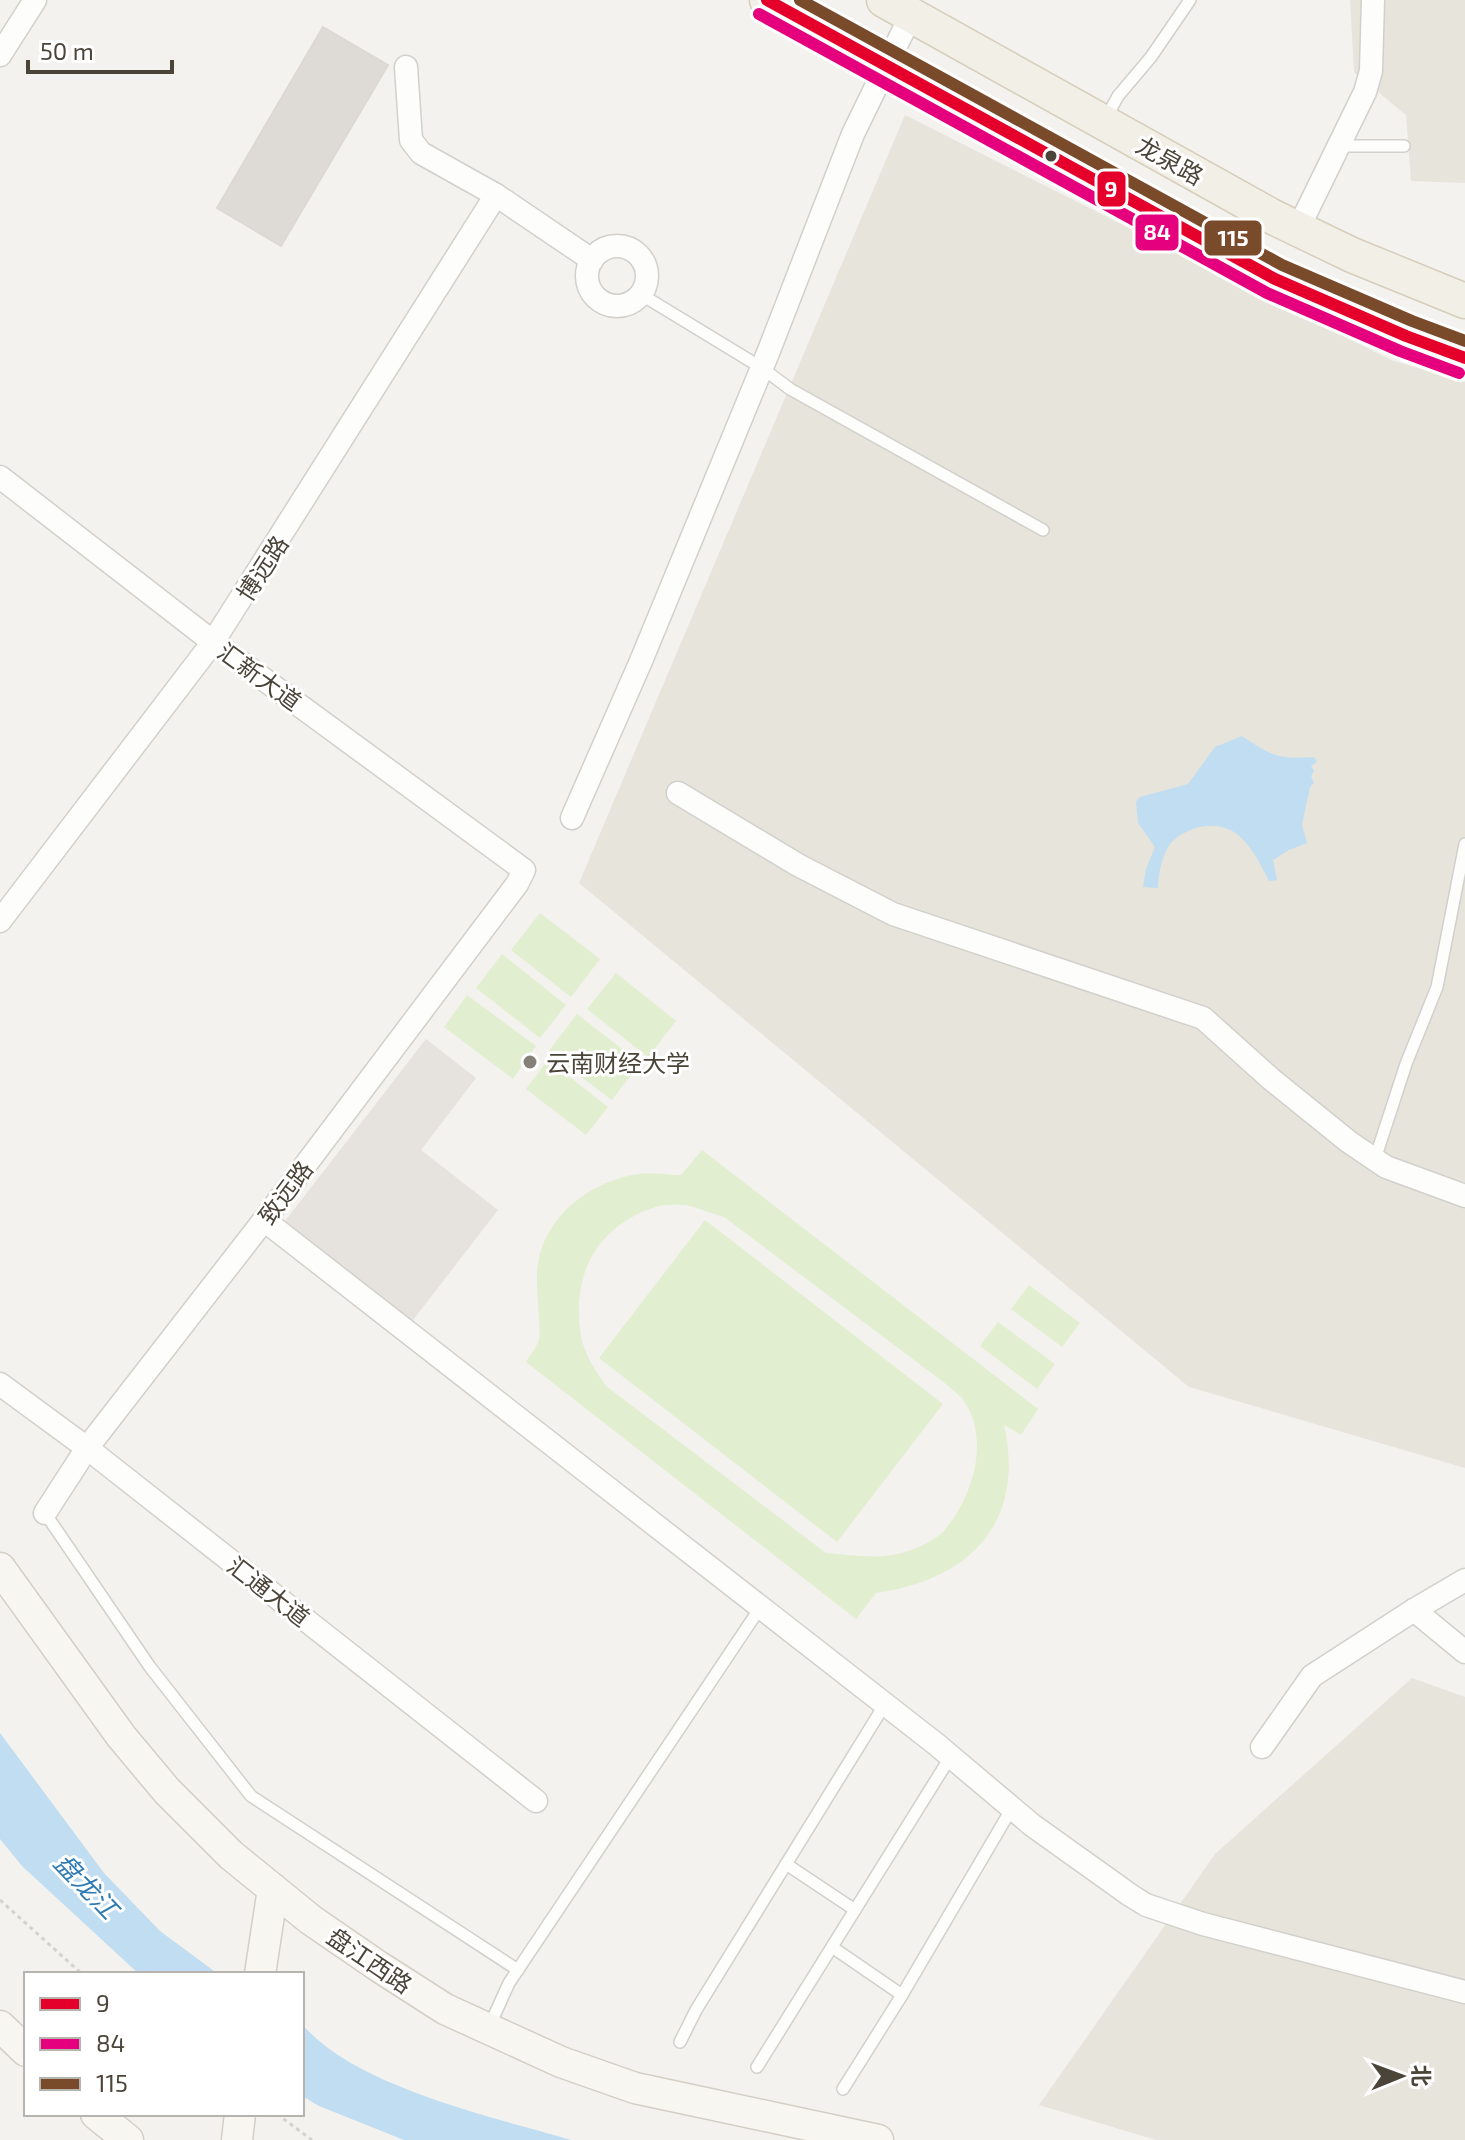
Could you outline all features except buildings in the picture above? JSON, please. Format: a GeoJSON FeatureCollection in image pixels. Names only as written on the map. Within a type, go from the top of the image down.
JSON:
{"type":"FeatureCollection","features":[{"type":"Feature","properties":{"kind":"main road"},"geometry":{"type":"LineString","coordinates":[[767,0],[1275,279],[1465,358]]}},
{"type":"Feature","properties":{"kind":"main road","name":"龙泉路"},"geometry":{"type":"LineString","coordinates":[[898,8],[1298,229],[1352,255],[1465,301]]}},
{"type":"Feature","properties":{"kind":"street"},"geometry":{"type":"LineString","coordinates":[[0,55],[35,0]]}},
{"type":"Feature","properties":{"kind":"street"},"geometry":{"type":"LineString","coordinates":[[1298,229],[1365,92],[1371,71],[1373,0]]}},
{"type":"Feature","properties":{"kind":"street"},"geometry":{"type":"LineString","coordinates":[[572,818],[641,661],[762,368],[853,134],[885,67],[898,8]]}},
{"type":"Feature","properties":{"kind":"street"},"geometry":{"type":"LineString","coordinates":[[406,67],[411,140],[421,153],[496,195],[592,260]]}},
{"type":"Feature","properties":{"kind":"street","name":"博远路"},"geometry":{"type":"LineString","coordinates":[[0,921],[213,642],[496,195]]}},
{"type":"Feature","properties":{"kind":"street"},"geometry":{"type":"LineString","coordinates":[[612,246],[634,251],[641,257],[647,273],[642,295],[620,307],[601,302],[593,295],[588,282],[592,260],[602,250],[612,246]]}},
{"type":"Feature","properties":{"kind":"street","name":"汇新大道"},"geometry":{"type":"LineString","coordinates":[[0,477],[213,642],[524,870]]}},
{"type":"Feature","properties":{"kind":"street"},"geometry":{"type":"LineString","coordinates":[[678,793],[798,865],[893,914],[1203,1018],[1271,1079],[1349,1142],[1386,1167],[1465,1196]]}},
{"type":"Feature","properties":{"kind":"street","name":"致远路"},"geometry":{"type":"LineString","coordinates":[[45,1513],[87,1448],[264,1220],[517,884],[524,870]]}},
{"type":"Feature","properties":{"kind":"street"},"geometry":{"type":"LineString","coordinates":[[264,1220],[885,1704],[1012,1808],[1130,1895],[1146,1905],[1203,1924],[1465,1992]]}},
{"type":"Feature","properties":{"kind":"street","name":"汇通大道"},"geometry":{"type":"LineString","coordinates":[[0,1384],[87,1448],[536,1801]]}},
{"type":"Feature","properties":{"kind":"street","name":"盘江西路"},"geometry":{"type":"LineString","coordinates":[[0,1568],[121,1736],[167,1791],[231,1855],[311,1920],[392,1975],[445,2009],[561,2062],[635,2088],[878,2140]]}},
{"type":"Feature","properties":{"kind":"street"},"geometry":{"type":"LineString","coordinates":[[1262,1747],[1312,1676],[1465,1580]]}},
{"type":"Feature","properties":{"kind":"street"},"geometry":{"type":"LineString","coordinates":[[1414,1610],[1465,1652]]}},
{"type":"Feature","properties":{"kind":"street"},"geometry":{"type":"LineString","coordinates":[[261,1968],[273,1889]]}},
{"type":"Feature","properties":{"kind":"street"},"geometry":{"type":"LineString","coordinates":[[0,2026],[24,2049]]}},
{"type":"Feature","properties":{"kind":"street"},"geometry":{"type":"LineString","coordinates":[[98,2116],[128,2140]]}},
{"type":"Feature","properties":{"kind":"street"},"geometry":{"type":"LineString","coordinates":[[237,2140],[240,2116]]}},
{"type":"Feature","properties":{"kind":"lane"},"geometry":{"type":"LineString","coordinates":[[1103,123],[1118,96],[1151,57],[1190,0]]}},
{"type":"Feature","properties":{"kind":"lane"},"geometry":{"type":"LineString","coordinates":[[1338,146],[1404,146]]}},
{"type":"Feature","properties":{"kind":"lane"},"geometry":{"type":"LineString","coordinates":[[642,295],[762,368],[790,389],[1043,530]]}},
{"type":"Feature","properties":{"kind":"lane"},"geometry":{"type":"LineString","coordinates":[[1375,1159],[1406,1064],[1437,987],[1465,844]]}},
{"type":"Feature","properties":{"kind":"lane"},"geometry":{"type":"LineString","coordinates":[[45,1513],[150,1667],[251,1796],[518,1970]]}},
{"type":"Feature","properties":{"kind":"lane"},"geometry":{"type":"LineString","coordinates":[[489,2028],[518,1970],[760,1608]]}},
{"type":"Feature","properties":{"kind":"lane"},"geometry":{"type":"LineString","coordinates":[[680,2042],[696,2010],[885,1704]]}},
{"type":"Feature","properties":{"kind":"lane"},"geometry":{"type":"LineString","coordinates":[[757,2067],[951,1756]]}},
{"type":"Feature","properties":{"kind":"lane"},"geometry":{"type":"LineString","coordinates":[[843,2089],[1012,1808]]}},
{"type":"Feature","properties":{"kind":"lane"},"geometry":{"type":"LineString","coordinates":[[786,1864],[855,1910]]}},
{"type":"Feature","properties":{"kind":"lane"},"geometry":{"type":"LineString","coordinates":[[832,1947],[902,1995]]}},
{"type":"Feature","properties":{"kind":"path"},"geometry":{"type":"LineString","coordinates":[[0,1900],[80,1972]]}},
{"type":"Feature","properties":{"kind":"path"},"geometry":{"type":"LineString","coordinates":[[280,2116],[312,2140]]}},
{"type":"Feature","properties":{"kind":"shaded area"},"geometry":{"type":"Polygon","coordinates":[[[1350,0],[1465,0],[1465,183],[1411,181],[1406,115],[1354,72],[1350,0]]]}},
{"type":"Feature","properties":{"kind":"shaded area"},"geometry":{"type":"Polygon","coordinates":[[[905,115],[1391,360],[1465,382],[1465,1468],[1189,1387],[579,883],[905,115]]]}},
{"type":"Feature","properties":{"kind":"shaded area"},"geometry":{"type":"Polygon","coordinates":[[[426,1039],[476,1078],[421,1150],[498,1210],[410,1324],[282,1225],[426,1039]]]}},
{"type":"Feature","properties":{"kind":"shaded area"},"geometry":{"type":"Polygon","coordinates":[[[1412,1678],[1465,1697],[1465,2140],[1156,2140],[1039,2105],[1215,1854],[1412,1678]]]}},
{"type":"Feature","properties":{"kind":"green space"},"geometry":{"type":"Polygon","coordinates":[[[540,913],[600,959],[571,997],[511,950],[540,913]]]}},
{"type":"Feature","properties":{"kind":"green space"},"geometry":{"type":"Polygon","coordinates":[[[502,954],[566,1005],[540,1038],[476,988],[502,954]]]}},
{"type":"Feature","properties":{"kind":"green space"},"geometry":{"type":"Polygon","coordinates":[[[616,973],[676,1021],[648,1057],[587,1009],[616,973]]]}},
{"type":"Feature","properties":{"kind":"green space"},"geometry":{"type":"Polygon","coordinates":[[[467,995],[536,1046],[513,1079],[444,1027],[467,995]]]}},
{"type":"Feature","properties":{"kind":"green space"},"geometry":{"type":"Polygon","coordinates":[[[577,1014],[640,1063],[612,1100],[548,1052],[577,1014]]]}},
{"type":"Feature","properties":{"kind":"green space"},"geometry":{"type":"Polygon","coordinates":[[[548,1060],[608,1107],[586,1135],[526,1089],[548,1060]]]}},
{"type":"Feature","properties":{"kind":"green space"},"geometry":{"type":"Polygon","coordinates":[[[702,1150],[1038,1409],[1021,1435],[1004,1425],[1009,1460],[1006,1490],[998,1517],[984,1540],[964,1560],[939,1575],[876,1593],[856,1619],[526,1362],[539,1340],[537,1273],[540,1254],[557,1220],[584,1195],[619,1178],[643,1173],[681,1175],[702,1150]],[[687,1205],[659,1206],[634,1216],[603,1240],[584,1273],[580,1292],[581,1335],[590,1362],[606,1386],[826,1553],[886,1556],[909,1551],[935,1538],[953,1519],[970,1487],[974,1469],[976,1434],[964,1401],[946,1384],[724,1217],[687,1205]]]}},
{"type":"Feature","properties":{"kind":"green space"},"geometry":{"type":"Polygon","coordinates":[[[705,1220],[943,1404],[837,1542],[599,1358],[705,1220]]]}},
{"type":"Feature","properties":{"kind":"green space"},"geometry":{"type":"Polygon","coordinates":[[[1029,1285],[1080,1323],[1062,1347],[1011,1309],[1029,1285]]]}},
{"type":"Feature","properties":{"kind":"green space"},"geometry":{"type":"Polygon","coordinates":[[[998,1322],[1055,1364],[1037,1389],[980,1346],[998,1322]]]}},
{"type":"Feature","properties":{"kind":"water"},"geometry":{"type":"Polygon","coordinates":[[[1242,736],[1275,755],[1314,757],[1317,762],[1311,766],[1314,771],[1311,776],[1314,783],[1310,787],[1302,825],[1307,843],[1273,860],[1277,880],[1269,881],[1251,850],[1237,834],[1221,827],[1196,828],[1169,845],[1158,888],[1143,887],[1155,847],[1138,823],[1136,802],[1140,797],[1188,784],[1215,747],[1242,736]]]}},
{"type":"Feature","properties":{"kind":"water","name":"盘龙江"},"geometry":{"type":"Polygon","coordinates":[[[0,1733],[104,1873],[160,1931],[215,1972],[137,1972],[22,1866],[0,1839],[0,1733]]]}},
{"type":"Feature","properties":{"kind":"water"},"geometry":{"type":"Polygon","coordinates":[[[304,2026],[326,2046],[355,2065],[390,2082],[466,2110],[571,2140],[404,2140],[304,2097],[304,2026]]]}},
{"type":"Feature","properties":{"kind":"transit line","name":"9"},"geometry":{"type":"LineString","coordinates":[[767,0],[1275,279],[1465,358]]}},
{"type":"Feature","properties":{"kind":"transit line","name":"115"},"geometry":{"type":"LineString","coordinates":[[800,0],[1282,265],[1465,341]]}},
{"type":"Feature","properties":{"kind":"transit line","name":"84"},"geometry":{"type":"LineString","coordinates":[[759,14],[1267,293],[1459,373]]}},
{"type":"Feature","properties":{"kind":"place","name":"云南财经大学"},"geometry":{"type":"Point","coordinates":[530,1062]}}]}
